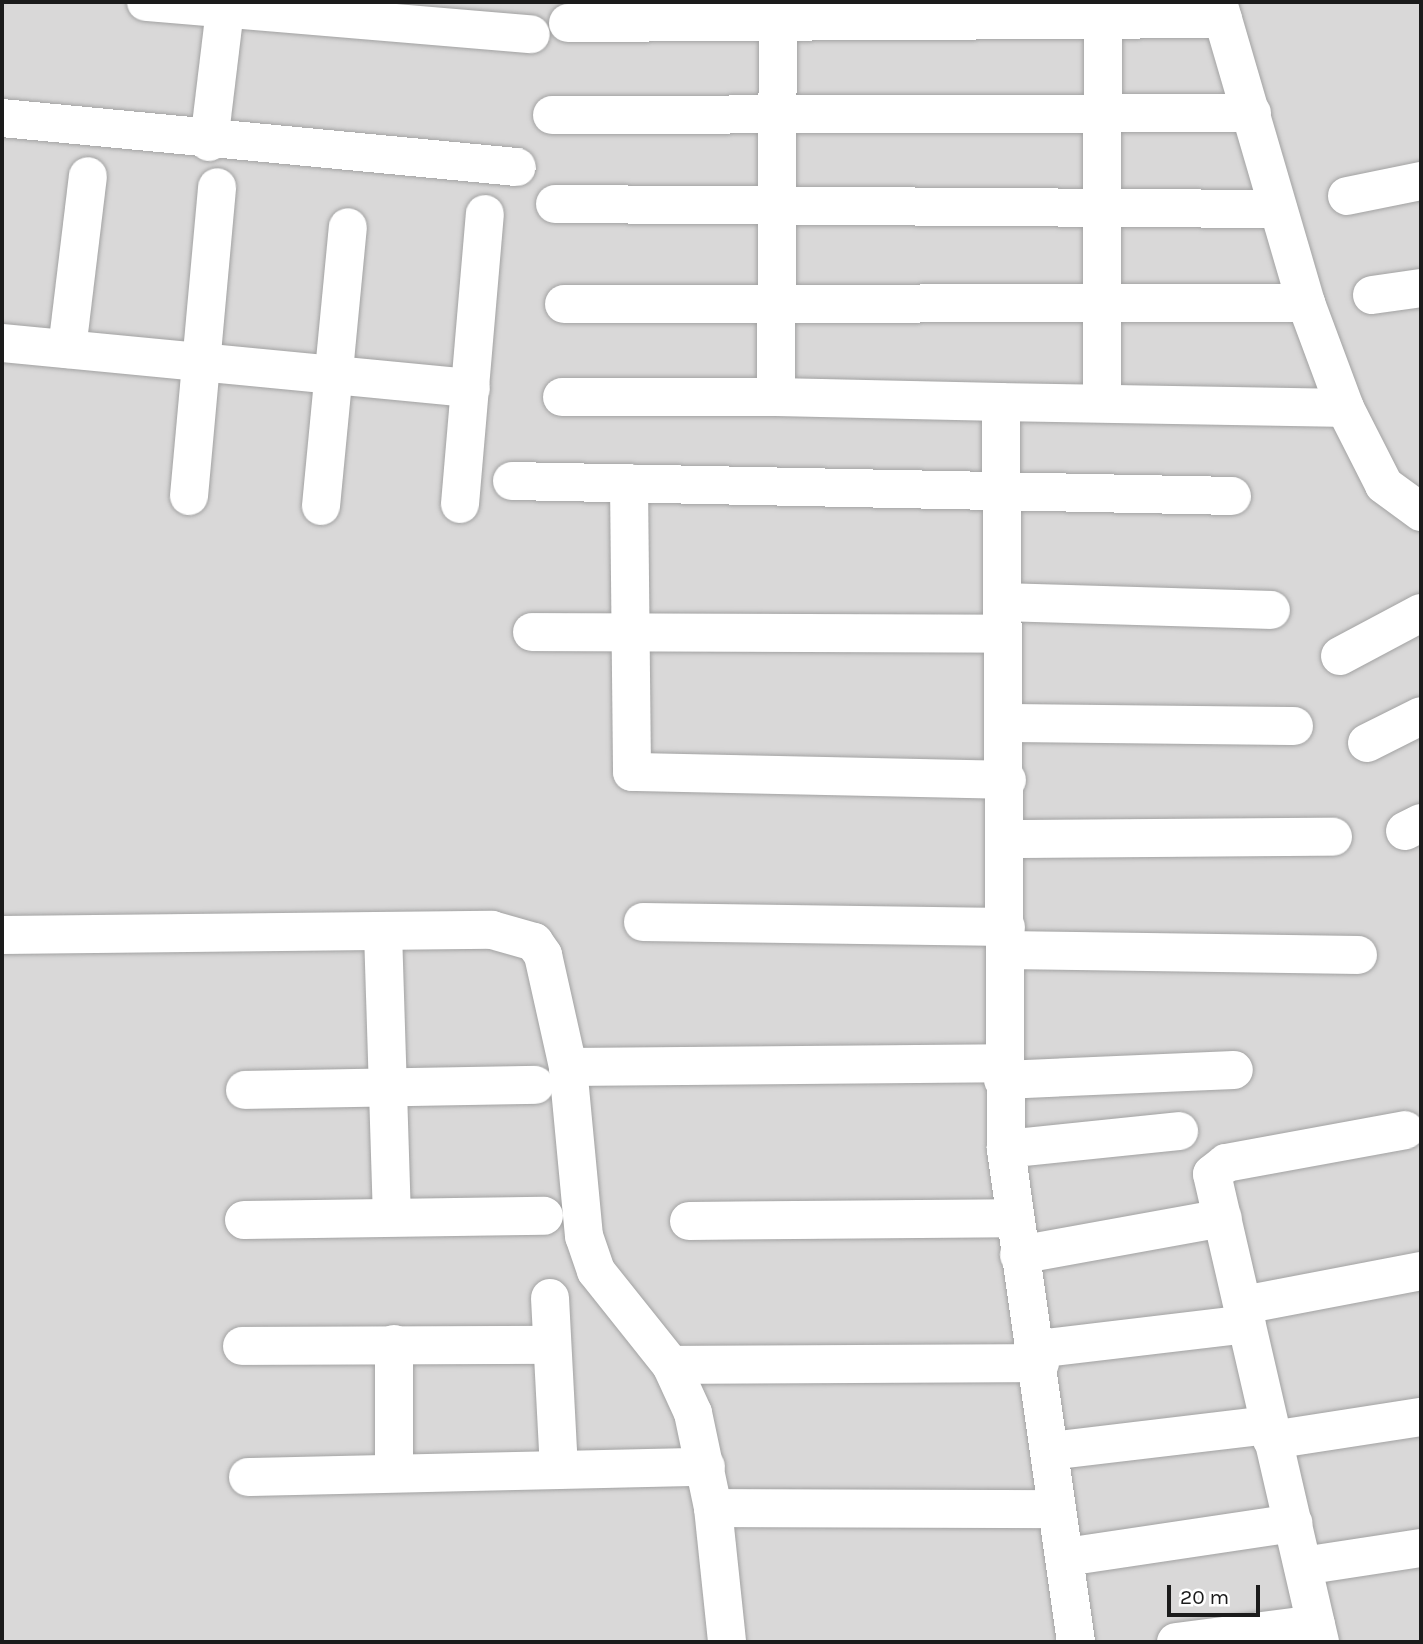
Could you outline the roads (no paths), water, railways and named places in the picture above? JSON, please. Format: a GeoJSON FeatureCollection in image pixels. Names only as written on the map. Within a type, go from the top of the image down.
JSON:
{"type":"FeatureCollection","features":[{"type":"Feature","properties":{"kind":"street"},"geometry":{"type":"LineString","coordinates":[[146,2],[225,5],[531,34]]}},
{"type":"Feature","properties":{"kind":"street"},"geometry":{"type":"LineString","coordinates":[[209,142],[225,5]]}},
{"type":"Feature","properties":{"kind":"street"},"geometry":{"type":"LineString","coordinates":[[1102,401],[1103,11]]}},
{"type":"Feature","properties":{"kind":"street"},"geometry":{"type":"LineString","coordinates":[[568,23],[778,12],[1220,11],[1306,303],[1345,408],[1384,485],[1419,511]]}},
{"type":"Feature","properties":{"kind":"street"},"geometry":{"type":"LineString","coordinates":[[776,397],[780,203],[778,12]]}},
{"type":"Feature","properties":{"kind":"street"},"geometry":{"type":"LineString","coordinates":[[552,116],[1252,113]]}},
{"type":"Feature","properties":{"kind":"street"},"geometry":{"type":"LineString","coordinates":[[2,118],[209,142],[517,167]]}},
{"type":"Feature","properties":{"kind":"street"},"geometry":{"type":"LineString","coordinates":[[67,349],[88,176]]}},
{"type":"Feature","properties":{"kind":"street"},"geometry":{"type":"LineString","coordinates":[[1347,196],[1421,181]]}},
{"type":"Feature","properties":{"kind":"street"},"geometry":{"type":"LineString","coordinates":[[189,496],[217,187]]}},
{"type":"Feature","properties":{"kind":"street"},"geometry":{"type":"LineString","coordinates":[[555,204],[780,203],[1102,209],[1278,209]]}},
{"type":"Feature","properties":{"kind":"street"},"geometry":{"type":"LineString","coordinates":[[460,504],[485,214]]}},
{"type":"Feature","properties":{"kind":"street"},"geometry":{"type":"LineString","coordinates":[[321,506],[348,227]]}},
{"type":"Feature","properties":{"kind":"street"},"geometry":{"type":"LineString","coordinates":[[1372,295],[1421,288]]}},
{"type":"Feature","properties":{"kind":"street"},"geometry":{"type":"LineString","coordinates":[[564,304],[1101,306],[1306,303]]}},
{"type":"Feature","properties":{"kind":"street"},"geometry":{"type":"LineString","coordinates":[[2,343],[471,388]]}},
{"type":"Feature","properties":{"kind":"street"},"geometry":{"type":"LineString","coordinates":[[562,397],[1102,401],[1345,408]]}},
{"type":"Feature","properties":{"kind":"street"},"geometry":{"type":"LineString","coordinates":[[1001,402],[1000,488],[1007,723],[1003,1072],[1006,1149],[1012,1217],[1039,1356],[1076,1642]]}},
{"type":"Feature","properties":{"kind":"street"},"geometry":{"type":"LineString","coordinates":[[512,481],[1000,488],[1232,496]]}},
{"type":"Feature","properties":{"kind":"street"},"geometry":{"type":"LineString","coordinates":[[629,483],[631,632],[628,764],[640,777],[1007,780]]}},
{"type":"Feature","properties":{"kind":"street"},"geometry":{"type":"LineString","coordinates":[[531,632],[631,632],[1271,610]]}},
{"type":"Feature","properties":{"kind":"street"},"geometry":{"type":"LineString","coordinates":[[1340,656],[1421,613]]}},
{"type":"Feature","properties":{"kind":"street"},"geometry":{"type":"LineString","coordinates":[[1367,743],[1421,716]]}},
{"type":"Feature","properties":{"kind":"street"},"geometry":{"type":"LineString","coordinates":[[1007,723],[1294,726]]}},
{"type":"Feature","properties":{"kind":"street"},"geometry":{"type":"LineString","coordinates":[[1007,839],[1333,837]]}},
{"type":"Feature","properties":{"kind":"street"},"geometry":{"type":"LineString","coordinates":[[643,922],[1358,955]]}},
{"type":"Feature","properties":{"kind":"street"},"geometry":{"type":"LineString","coordinates":[[2,935],[505,930],[534,942],[543,956],[552,1076],[588,1252],[596,1271],[671,1365],[693,1413],[713,1508],[727,1642]]}},
{"type":"Feature","properties":{"kind":"street"},"geometry":{"type":"LineString","coordinates":[[383,932],[392,1217]]}},
{"type":"Feature","properties":{"kind":"street"},"geometry":{"type":"LineString","coordinates":[[245,1090],[387,1086],[552,1076],[1234,1070]]}},
{"type":"Feature","properties":{"kind":"street"},"geometry":{"type":"LineString","coordinates":[[1176,1642],[1318,1633],[1269,1433],[1212,1174],[1220,1165],[1405,1130]]}},
{"type":"Feature","properties":{"kind":"street"},"geometry":{"type":"LineString","coordinates":[[1006,1149],[1179,1131]]}},
{"type":"Feature","properties":{"kind":"street"},"geometry":{"type":"LineString","coordinates":[[244,1220],[544,1216]]}},
{"type":"Feature","properties":{"kind":"street"},"geometry":{"type":"LineString","coordinates":[[690,1221],[1012,1217]]}},
{"type":"Feature","properties":{"kind":"street"},"geometry":{"type":"LineString","coordinates":[[1019,1255],[1223,1218]]}},
{"type":"Feature","properties":{"kind":"street"},"geometry":{"type":"LineString","coordinates":[[671,1365],[1039,1356],[1245,1315],[1421,1271]]}},
{"type":"Feature","properties":{"kind":"street"},"geometry":{"type":"LineString","coordinates":[[550,1298],[559,1470]]}},
{"type":"Feature","properties":{"kind":"street"},"geometry":{"type":"LineString","coordinates":[[394,1344],[394,1474]]}},
{"type":"Feature","properties":{"kind":"street"},"geometry":{"type":"LineString","coordinates":[[242,1346],[552,1345]]}},
{"type":"Feature","properties":{"kind":"street"},"geometry":{"type":"LineString","coordinates":[[1050,1451],[1421,1417]]}},
{"type":"Feature","properties":{"kind":"street"},"geometry":{"type":"LineString","coordinates":[[248,1477],[706,1467]]}},
{"type":"Feature","properties":{"kind":"street"},"geometry":{"type":"LineString","coordinates":[[713,1508],[1057,1508]]}},
{"type":"Feature","properties":{"kind":"street"},"geometry":{"type":"LineString","coordinates":[[1066,1557],[1293,1524]]}},
{"type":"Feature","properties":{"kind":"street"},"geometry":{"type":"LineString","coordinates":[[1303,1566],[1421,1548]]}}]}
